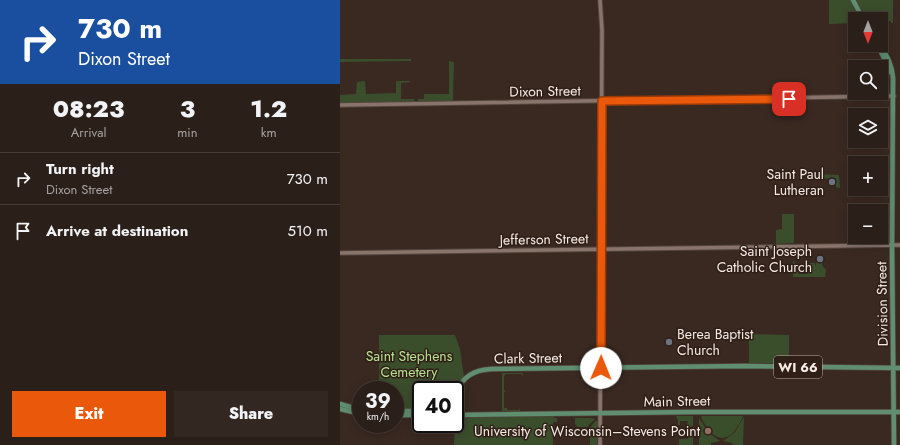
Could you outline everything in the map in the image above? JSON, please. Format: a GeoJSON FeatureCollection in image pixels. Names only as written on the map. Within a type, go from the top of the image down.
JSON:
{"type":"FeatureCollection","features":[{"type":"Feature","properties":{"kind":"main road"},"geometry":{"type":"LineString","coordinates":[[853,0],[859,12]]}},
{"type":"Feature","properties":{"kind":"main road","name":"Division Street"},"geometry":{"type":"LineString","coordinates":[[882,52],[888,66],[894,94],[892,245],[894,445]]}},
{"type":"Feature","properties":{"kind":"main road","name":"Clark Street"},"geometry":{"type":"LineString","coordinates":[[462,381],[468,376],[483,370],[747,366],[900,368]]}},
{"type":"Feature","properties":{"kind":"main road"},"geometry":{"type":"LineString","coordinates":[[340,404],[352,407]]}},
{"type":"Feature","properties":{"kind":"main road"},"geometry":{"type":"LineString","coordinates":[[340,409],[352,412]]}},
{"type":"Feature","properties":{"kind":"main road","name":"Main Street"},"geometry":{"type":"LineString","coordinates":[[464,415],[900,412]]}},
{"type":"Feature","properties":{"kind":"street"},"geometry":{"type":"LineString","coordinates":[[600,0],[602,30],[600,445]]}},
{"type":"Feature","properties":{"kind":"street","name":"Dixon Street"},"geometry":{"type":"LineString","coordinates":[[340,105],[602,101],[894,94]]}},
{"type":"Feature","properties":{"kind":"street"},"geometry":{"type":"LineString","coordinates":[[892,252],[900,245]]}},
{"type":"Feature","properties":{"kind":"street","name":"Jefferson Street"},"geometry":{"type":"LineString","coordinates":[[340,253],[900,245]]}},
{"type":"Feature","properties":{"kind":"green space"},"geometry":{"type":"Polygon","coordinates":[[[829,0],[850,0],[856,12],[848,12],[848,23],[829,24],[829,0]]]}},
{"type":"Feature","properties":{"kind":"green space"},"geometry":{"type":"Polygon","coordinates":[[[856,0],[893,0],[893,23],[891,23],[891,21],[888,21],[888,12],[863,12],[856,0]]]}},
{"type":"Feature","properties":{"kind":"green space"},"geometry":{"type":"Polygon","coordinates":[[[340,59],[411,59],[411,61],[340,62],[340,59]]]}},
{"type":"Feature","properties":{"kind":"green space"},"geometry":{"type":"Polygon","coordinates":[[[449,61],[454,62],[453,100],[418,101],[418,99],[424,99],[424,94],[449,94],[449,61]]]}},
{"type":"Feature","properties":{"kind":"green space"},"geometry":{"type":"Polygon","coordinates":[[[365,81],[366,94],[396,93],[396,81],[410,81],[401,83],[401,99],[414,99],[414,102],[340,103],[340,95],[356,94],[357,82],[365,81]]]}},
{"type":"Feature","properties":{"kind":"green space"},"geometry":{"type":"Polygon","coordinates":[[[816,174],[839,175],[840,188],[836,187],[836,178],[816,179],[816,174]]]}},
{"type":"Feature","properties":{"kind":"green space"},"geometry":{"type":"Polygon","coordinates":[[[782,214],[794,214],[794,243],[776,244],[776,230],[782,229],[782,214]]]}},
{"type":"Feature","properties":{"kind":"green space"},"geometry":{"type":"Polygon","coordinates":[[[793,261],[795,262],[795,272],[798,272],[798,274],[807,274],[807,269],[810,268],[810,263],[815,263],[816,265],[816,263],[823,263],[822,265],[826,270],[825,277],[793,277],[793,261]]]}},
{"type":"Feature","properties":{"kind":"green space"},"geometry":{"type":"Polygon","coordinates":[[[749,334],[789,335],[789,363],[749,363],[749,334]]]}},
{"type":"Feature","properties":{"kind":"green space","name":"Saint Stephens Cemetery"},"geometry":{"type":"Polygon","coordinates":[[[379,335],[455,335],[460,349],[464,377],[461,381],[412,381],[412,409],[404,410],[404,381],[379,381],[379,335]]]}},
{"type":"Feature","properties":{"kind":"green space"},"geometry":{"type":"Polygon","coordinates":[[[502,373],[523,373],[523,377],[522,374],[506,374],[504,376],[504,390],[506,391],[504,392],[504,408],[507,408],[507,410],[519,410],[520,408],[520,411],[502,411],[502,373]]]}},
{"type":"Feature","properties":{"kind":"green space"},"geometry":{"type":"Polygon","coordinates":[[[553,414],[554,418],[557,418],[557,422],[553,422],[553,445],[454,445],[454,433],[464,433],[464,415],[553,414]]]}},
{"type":"Feature","properties":{"kind":"green space"},"geometry":{"type":"Polygon","coordinates":[[[676,416],[693,416],[693,426],[686,429],[688,421],[680,421],[680,425],[678,425],[676,416]]]}},
{"type":"Feature","properties":{"kind":"green space"},"geometry":{"type":"Polygon","coordinates":[[[743,416],[733,432],[722,438],[711,433],[701,417],[743,416]]]}},
{"type":"Feature","properties":{"kind":"green space"},"geometry":{"type":"Polygon","coordinates":[[[744,417],[743,445],[733,445],[732,443],[723,441],[735,432],[744,417]]]}},
{"type":"Feature","properties":{"kind":"green space"},"geometry":{"type":"Polygon","coordinates":[[[575,418],[595,419],[587,427],[578,427],[575,424],[575,418]]]}},
{"type":"Feature","properties":{"kind":"green space"},"geometry":{"type":"Polygon","coordinates":[[[699,418],[709,433],[720,441],[711,443],[711,445],[699,445],[699,418]]]}},
{"type":"Feature","properties":{"kind":"green space"},"geometry":{"type":"Polygon","coordinates":[[[596,420],[598,422],[597,445],[590,445],[589,429],[596,420]]]}},
{"type":"Feature","properties":{"kind":"green space"},"geometry":{"type":"Polygon","coordinates":[[[686,431],[693,435],[693,445],[679,445],[679,439],[688,439],[686,431]]]}},
{"type":"Feature","properties":{"kind":"place","name":"Saint Paul Lutheran"},"geometry":{"type":"Point","coordinates":[832,182]}},
{"type":"Feature","properties":{"kind":"place","name":"Saint Joseph Catholic Church"},"geometry":{"type":"Point","coordinates":[820,259]}},
{"type":"Feature","properties":{"kind":"place","name":"Berea Baptist Church"},"geometry":{"type":"Point","coordinates":[669,342]}},
{"type":"Feature","properties":{"kind":"place","name":"University of Wisconsin–Stevens Point"},"geometry":{"type":"Point","coordinates":[708,431]}},
{"type":"Feature","properties":{"kind":"route"},"geometry":{"type":"LineString","coordinates":[[601,368],[602,101],[789,99]]}}]}
